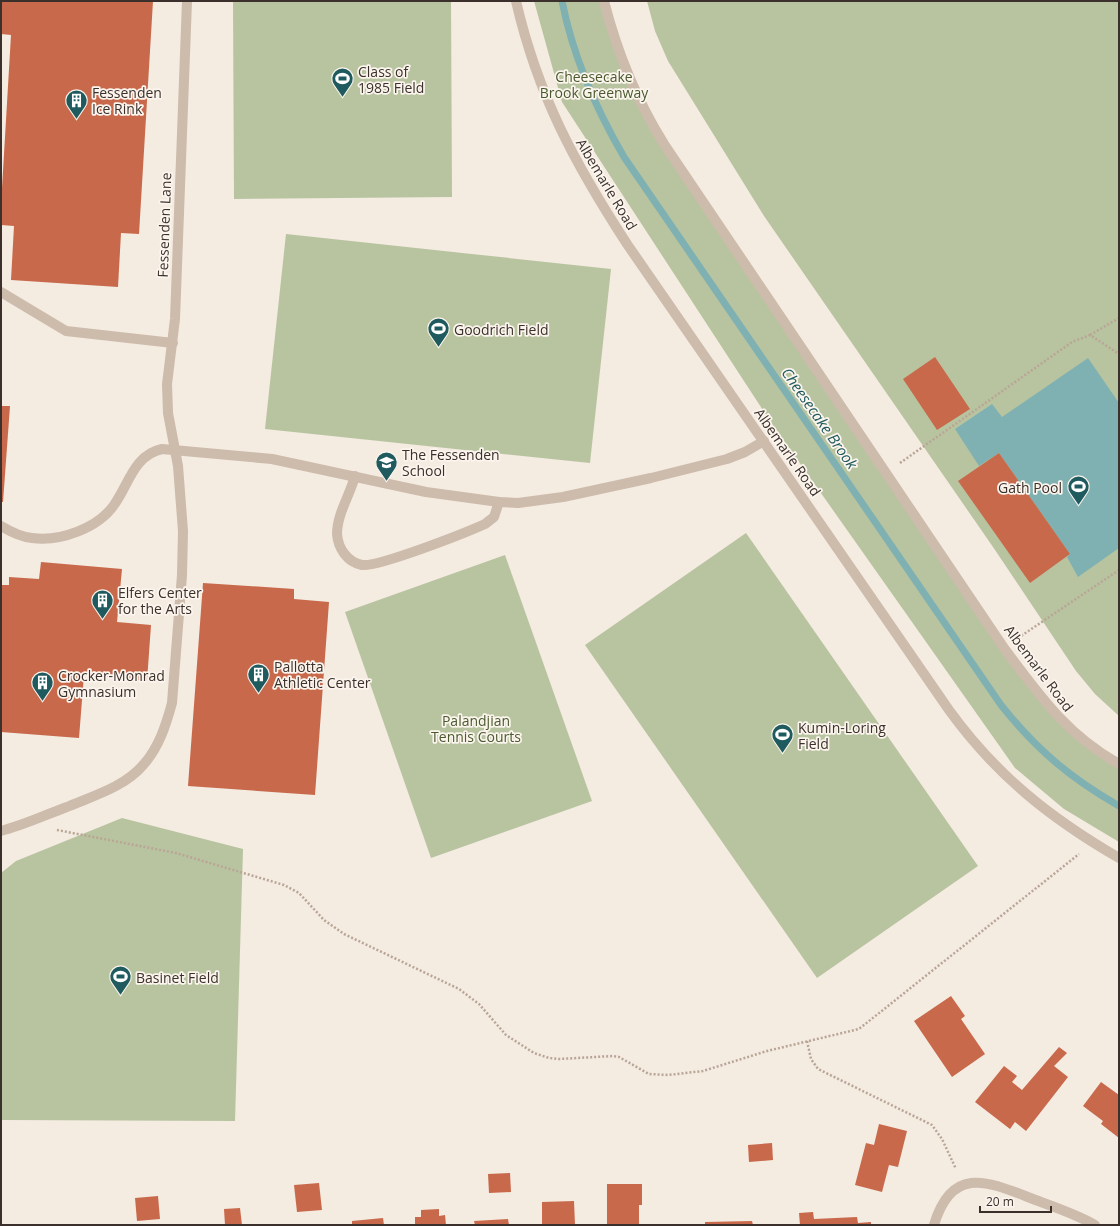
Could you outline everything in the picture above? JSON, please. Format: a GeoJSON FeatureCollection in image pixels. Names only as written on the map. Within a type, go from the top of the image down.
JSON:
{"type":"FeatureCollection","features":[{"type":"Feature","properties":{"kind":"street","name":"Fessenden Lane"},"geometry":{"type":"LineString","coordinates":[[1,831],[40,818],[122,782],[144,765],[159,741],[172,703],[182,575],[182,514],[175,450],[167,404],[168,374],[173,343],[187,1]]}},
{"type":"Feature","properties":{"kind":"street","name":"Albemarle Road"},"geometry":{"type":"LineString","coordinates":[[516,1],[529,53],[542,90],[559,128],[580,168],[627,244],[960,726],[995,766],[1044,810],[1088,840],[1119,858]]}},
{"type":"Feature","properties":{"kind":"street","name":"Albemarle Road"},"geometry":{"type":"LineString","coordinates":[[604,1],[612,34],[628,76],[654,129],[1004,648],[1044,702],[1070,730],[1098,751],[1119,764]]}},
{"type":"Feature","properties":{"kind":"street"},"geometry":{"type":"LineString","coordinates":[[1,292],[66,331],[173,343]]}},
{"type":"Feature","properties":{"kind":"street"},"geometry":{"type":"LineString","coordinates":[[1,526],[17,534],[34,539],[60,537],[77,532],[93,524],[110,510],[117,501],[129,477],[146,455],[162,449],[272,458],[426,492],[499,502],[518,503],[544,500],[636,482],[727,459],[745,452],[764,441]]}},
{"type":"Feature","properties":{"kind":"street"},"geometry":{"type":"LineString","coordinates":[[355,476],[350,494],[340,518],[337,534],[340,546],[346,556],[362,564],[382,562],[486,524],[494,517],[499,502]]}},
{"type":"Feature","properties":{"kind":"street"},"geometry":{"type":"LineString","coordinates":[[934,1225],[944,1200],[953,1191],[963,1185],[975,1182],[995,1185],[1075,1215],[1095,1225]]}},
{"type":"Feature","properties":{"kind":"path"},"geometry":{"type":"LineString","coordinates":[[886,473],[1072,342],[1090,335],[1119,318]]}},
{"type":"Feature","properties":{"kind":"path"},"geometry":{"type":"LineString","coordinates":[[1090,335],[1119,354]]}},
{"type":"Feature","properties":{"kind":"path"},"geometry":{"type":"LineString","coordinates":[[1004,648],[1119,570]]}},
{"type":"Feature","properties":{"kind":"path"},"geometry":{"type":"LineString","coordinates":[[52,829],[176,853],[292,888],[299,892],[324,920],[344,934],[460,989],[479,1004],[511,1038],[534,1053],[549,1058],[580,1059],[613,1056],[619,1057],[649,1074],[681,1074],[703,1071],[767,1051],[852,1032],[867,1024],[1072,861],[1088,840]]}},
{"type":"Feature","properties":{"kind":"path"},"geometry":{"type":"LineString","coordinates":[[807,1042],[811,1059],[818,1069],[932,1125],[942,1139],[963,1185]]}},
{"type":"Feature","properties":{"kind":"green space","name":"Class of 1985 Field"},"geometry":{"type":"Polygon","coordinates":[[[233,1],[451,1],[452,197],[234,199],[233,1]]]}},
{"type":"Feature","properties":{"kind":"green space","name":"Cheesecake Brook Greenway"},"geometry":{"type":"Polygon","coordinates":[[[534,1],[605,1],[646,114],[1004,648],[1070,730],[1119,764],[1119,842],[1064,809],[1015,768],[768,418],[562,102],[534,1]]]}},
{"type":"Feature","properties":{"kind":"green space"},"geometry":{"type":"Polygon","coordinates":[[[647,1],[1119,1],[1119,716],[1095,694],[1076,671],[993,547],[764,216],[668,61],[655,31],[647,1]]]}},
{"type":"Feature","properties":{"kind":"green space","name":"Goodrich Field"},"geometry":{"type":"Polygon","coordinates":[[[286,234],[611,269],[590,463],[265,429],[286,234]]]}},
{"type":"Feature","properties":{"kind":"green space","name":"Kumin-Loring Field"},"geometry":{"type":"Polygon","coordinates":[[[746,533],[978,866],[817,978],[585,645],[746,533]]]}},
{"type":"Feature","properties":{"kind":"green space","name":"Palandjian Tennis Courts"},"geometry":{"type":"Polygon","coordinates":[[[505,555],[592,801],[431,858],[345,612],[505,555]]]}},
{"type":"Feature","properties":{"kind":"green space","name":"Basinet Field"},"geometry":{"type":"Polygon","coordinates":[[[122,818],[243,849],[235,1121],[1,1120],[1,873],[16,861],[122,818]]]}},
{"type":"Feature","properties":{"kind":"water","name":"Gath Pool"},"geometry":{"type":"Polygon","coordinates":[[[1088,358],[1119,403],[1119,548],[1078,577],[1067,557],[1070,554],[999,453],[979,466],[955,429],[992,404],[1002,417],[1088,358]]]}},
{"type":"Feature","properties":{"kind":"building","name":"Fessenden Ice Rink"},"geometry":{"type":"Polygon","coordinates":[[[1,1],[153,1],[139,234],[121,233],[118,287],[11,280],[14,226],[1,225],[1,205],[11,35],[1,34],[1,1]]]}},
{"type":"Feature","properties":{"kind":"building"},"geometry":{"type":"Polygon","coordinates":[[[935,357],[970,409],[937,430],[903,379],[935,357]]]}},
{"type":"Feature","properties":{"kind":"building"},"geometry":{"type":"Polygon","coordinates":[[[1,406],[10,406],[3,502],[1,502],[1,406]]]}},
{"type":"Feature","properties":{"kind":"building"},"geometry":{"type":"Polygon","coordinates":[[[999,453],[1070,554],[1030,583],[958,481],[999,453]]]}},
{"type":"Feature","properties":{"kind":"building"},"geometry":{"type":"Polygon","coordinates":[[[41,562],[122,569],[117,622],[151,625],[147,681],[84,675],[79,738],[1,732],[1,585],[9,585],[9,577],[39,579],[41,562]]]}},
{"type":"Feature","properties":{"kind":"building","name":"Pallotta Athletic Center"},"geometry":{"type":"Polygon","coordinates":[[[203,583],[294,589],[294,599],[329,602],[315,795],[188,786],[203,583]]]}},
{"type":"Feature","properties":{"kind":"building"},"geometry":{"type":"Polygon","coordinates":[[[951,996],[965,1016],[961,1019],[985,1054],[952,1077],[914,1021],[951,996]]]}},
{"type":"Feature","properties":{"kind":"building"},"geometry":{"type":"Polygon","coordinates":[[[1059,1047],[1067,1053],[1054,1066],[1068,1077],[1026,1131],[1015,1122],[1010,1129],[975,1102],[1004,1066],[1017,1076],[1012,1082],[1022,1090],[1059,1047]]]}},
{"type":"Feature","properties":{"kind":"building"},"geometry":{"type":"Polygon","coordinates":[[[1101,1082],[1119,1095],[1119,1138],[1101,1124],[1103,1121],[1083,1106],[1101,1082]]]}},
{"type":"Feature","properties":{"kind":"building"},"geometry":{"type":"Polygon","coordinates":[[[879,1124],[907,1131],[898,1167],[889,1165],[882,1192],[855,1185],[866,1143],[874,1145],[879,1124]]]}},
{"type":"Feature","properties":{"kind":"building"},"geometry":{"type":"Polygon","coordinates":[[[772,1143],[773,1160],[749,1162],[748,1145],[772,1143]]]}},
{"type":"Feature","properties":{"kind":"building"},"geometry":{"type":"Polygon","coordinates":[[[510,1173],[511,1192],[489,1193],[488,1174],[510,1173]]]}},
{"type":"Feature","properties":{"kind":"building"},"geometry":{"type":"Polygon","coordinates":[[[319,1183],[322,1210],[297,1212],[294,1185],[319,1183]]]}},
{"type":"Feature","properties":{"kind":"building"},"geometry":{"type":"Polygon","coordinates":[[[607,1184],[642,1184],[642,1205],[639,1205],[639,1225],[607,1225],[607,1184]]]}},
{"type":"Feature","properties":{"kind":"building"},"geometry":{"type":"Polygon","coordinates":[[[158,1196],[160,1219],[137,1221],[135,1198],[158,1196]]]}},
{"type":"Feature","properties":{"kind":"building"},"geometry":{"type":"Polygon","coordinates":[[[574,1201],[575,1225],[542,1225],[542,1202],[574,1201]]]}},
{"type":"Feature","properties":{"kind":"building"},"geometry":{"type":"Polygon","coordinates":[[[240,1208],[242,1225],[225,1225],[224,1209],[240,1208]]]}},
{"type":"Feature","properties":{"kind":"building"},"geometry":{"type":"Polygon","coordinates":[[[439,1209],[439,1216],[445,1215],[446,1225],[415,1225],[415,1217],[421,1217],[421,1210],[439,1209]]]}},
{"type":"Feature","properties":{"kind":"building"},"geometry":{"type":"Polygon","coordinates":[[[813,1212],[814,1219],[857,1217],[858,1223],[871,1222],[871,1225],[800,1225],[799,1213],[813,1212]]]}},
{"type":"Feature","properties":{"kind":"building"},"geometry":{"type":"Polygon","coordinates":[[[383,1218],[384,1225],[352,1225],[352,1221],[383,1218]]]}},
{"type":"Feature","properties":{"kind":"building"},"geometry":{"type":"Polygon","coordinates":[[[508,1219],[509,1225],[475,1225],[474,1221],[508,1219]]]}},
{"type":"Feature","properties":{"kind":"building"},"geometry":{"type":"Polygon","coordinates":[[[752,1221],[753,1225],[705,1225],[705,1222],[752,1221]]]}},
{"type":"Feature","properties":{"kind":"waterway","name":"Cheesecake Brook"},"geometry":{"type":"LineString","coordinates":[[562,1],[572,42],[579,62],[595,101],[624,157],[1001,705],[1028,736],[1055,762],[1119,806]]}},
{"type":"Feature","properties":{"kind":"place","name":"Class of 1985 Field"},"geometry":{"type":"Point","coordinates":[342,98]}},
{"type":"Feature","properties":{"kind":"place","name":"Fessenden Ice Rink"},"geometry":{"type":"Point","coordinates":[76,120]}},
{"type":"Feature","properties":{"kind":"place","name":"Goodrich Field"},"geometry":{"type":"Point","coordinates":[438,348]}},
{"type":"Feature","properties":{"kind":"place","name":"The Fessenden School"},"geometry":{"type":"Point","coordinates":[387,482]}},
{"type":"Feature","properties":{"kind":"place","name":"Gath Pool"},"geometry":{"type":"Point","coordinates":[1078,506]}},
{"type":"Feature","properties":{"kind":"place","name":"Elfers Center for the Arts"},"geometry":{"type":"Point","coordinates":[103,620]}},
{"type":"Feature","properties":{"kind":"place","name":"Pallotta Athletic Center"},"geometry":{"type":"Point","coordinates":[259,694]}},
{"type":"Feature","properties":{"kind":"place","name":"Crocker-Monrad Gymnasium"},"geometry":{"type":"Point","coordinates":[42,702]}},
{"type":"Feature","properties":{"kind":"place","name":"Kumin-Loring Field"},"geometry":{"type":"Point","coordinates":[782,754]}},
{"type":"Feature","properties":{"kind":"place","name":"Basinet Field"},"geometry":{"type":"Point","coordinates":[120,996]}}]}
